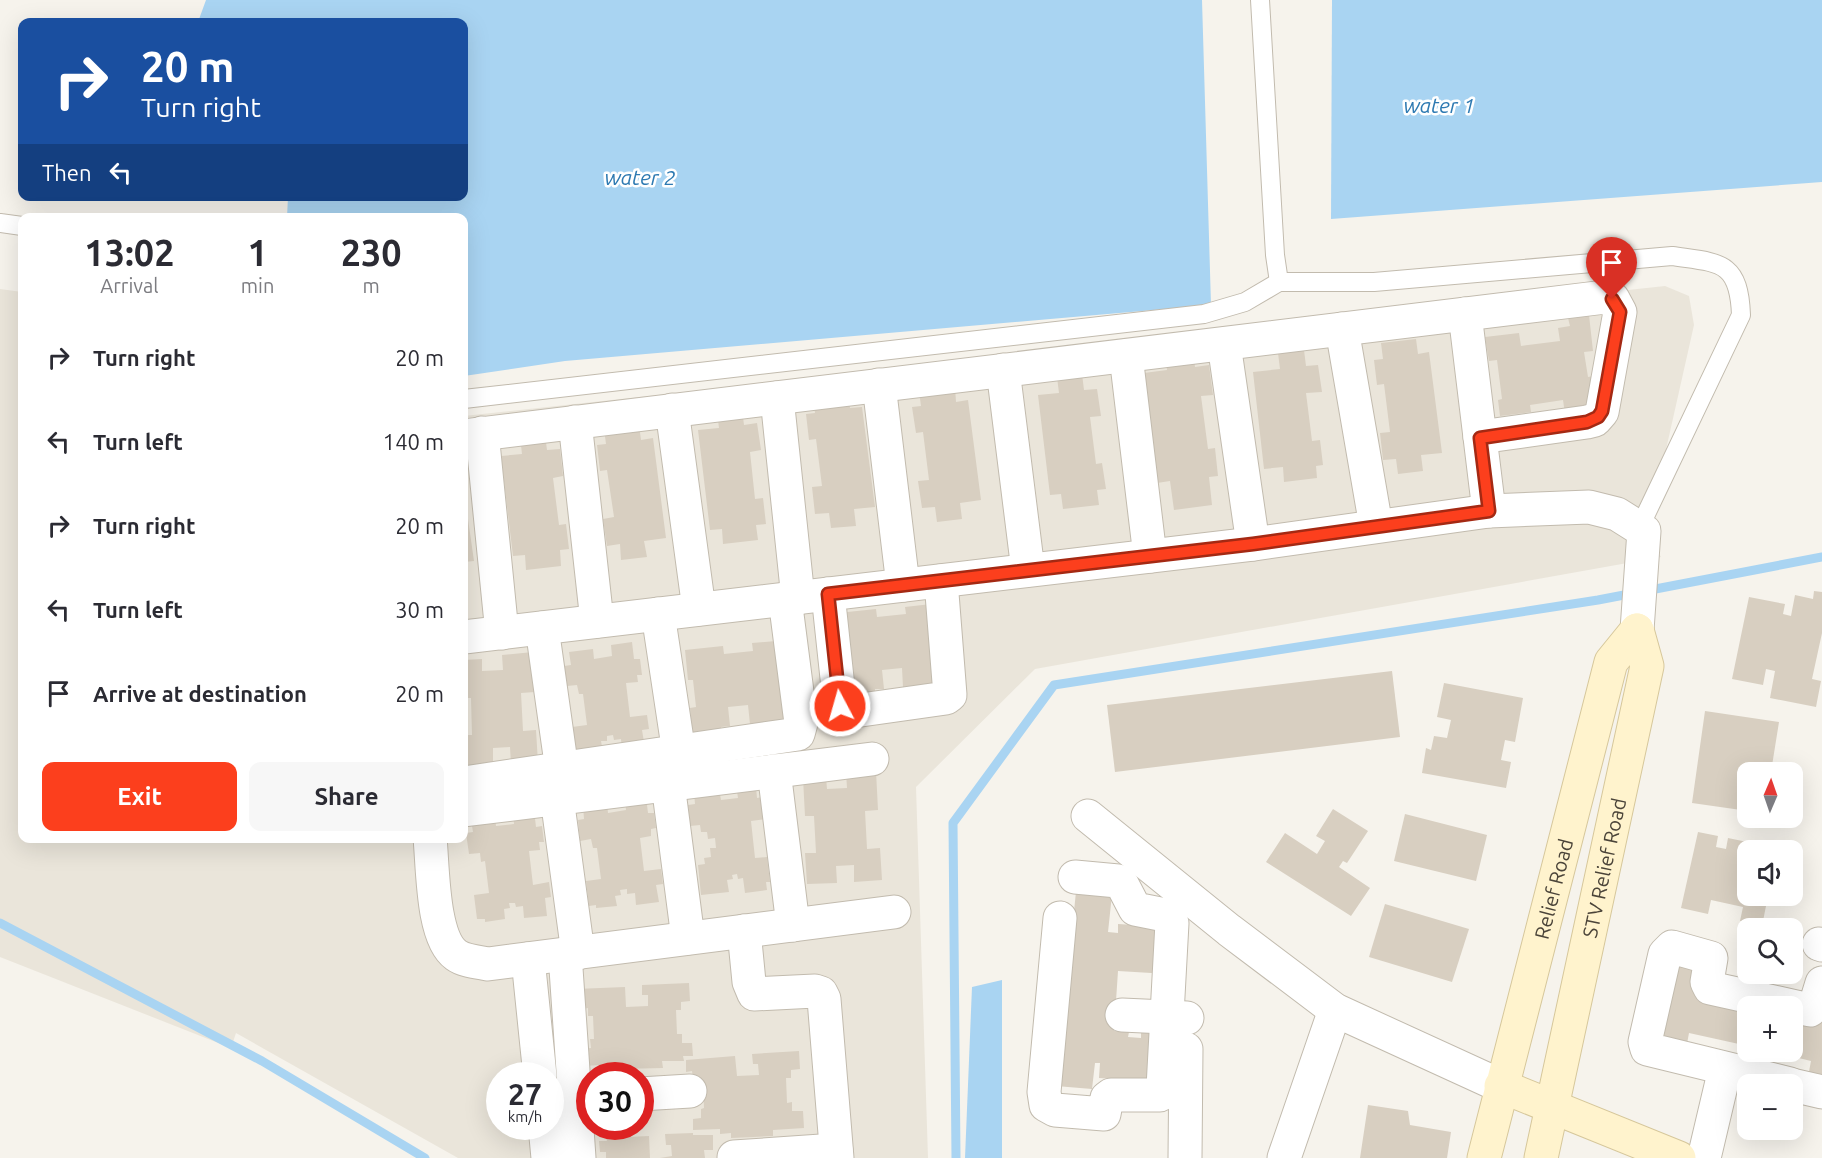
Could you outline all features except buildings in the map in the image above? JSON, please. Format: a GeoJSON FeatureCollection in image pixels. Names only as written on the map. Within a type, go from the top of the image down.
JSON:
{"type":"FeatureCollection","features":[{"type":"Feature","properties":{"kind":"street"},"geometry":{"type":"LineString","coordinates":[[501,633],[473,434],[1605,297],[1612,299],[1620,312],[1602,411],[1598,417],[1587,422],[1480,438]]}},
{"type":"Feature","properties":{"kind":"street"},"geometry":{"type":"LineString","coordinates":[[1465,315],[1489,511]]}},
{"type":"Feature","properties":{"kind":"street"},"geometry":{"type":"LineString","coordinates":[[1342,329],[1376,526]]}},
{"type":"Feature","properties":{"kind":"street"},"geometry":{"type":"LineString","coordinates":[[1224,344],[1253,544]]}},
{"type":"Feature","properties":{"kind":"street"},"geometry":{"type":"LineString","coordinates":[[1126,356],[1150,556]]}},
{"type":"Feature","properties":{"kind":"street"},"geometry":{"type":"LineString","coordinates":[[1003,370],[1028,570]]}},
{"type":"Feature","properties":{"kind":"street"},"geometry":{"type":"LineString","coordinates":[[879,385],[903,585]]}},
{"type":"Feature","properties":{"kind":"street"},"geometry":{"type":"LineString","coordinates":[[468,809],[679,753],[792,736],[801,730],[804,597],[777,398]]}},
{"type":"Feature","properties":{"kind":"street"},"geometry":{"type":"LineString","coordinates":[[672,410],[699,609]]}},
{"type":"Feature","properties":{"kind":"street"},"geometry":{"type":"LineString","coordinates":[[575,422],[597,621]]}},
{"type":"Feature","properties":{"kind":"street"},"geometry":{"type":"LineString","coordinates":[[468,637],[1253,544],[1489,511],[1589,507],[1617,514],[1644,539],[1638,623]]}},
{"type":"Feature","properties":{"kind":"street"},"geometry":{"type":"LineString","coordinates":[[804,597],[840,706],[847,712],[950,695],[941,581]]}},
{"type":"Feature","properties":{"kind":"street"},"geometry":{"type":"LineString","coordinates":[[658,614],[679,753]]}},
{"type":"Feature","properties":{"kind":"street","name":"Relief Road"},"geometry":{"type":"LineString","coordinates":[[1484,1158],[1611,662],[1638,623]]}},
{"type":"Feature","properties":{"kind":"street","name":"STV Relief Road"},"geometry":{"type":"LineString","coordinates":[[1553,1106],[1647,666],[1638,623]]}},
{"type":"Feature","properties":{"kind":"street"},"geometry":{"type":"LineString","coordinates":[[542,628],[559,784],[579,1062]]}},
{"type":"Feature","properties":{"kind":"street"},"geometry":{"type":"LineString","coordinates":[[468,783],[668,784],[872,759]]}},
{"type":"Feature","properties":{"kind":"street"},"geometry":{"type":"LineString","coordinates":[[774,771],[793,925]]}},
{"type":"Feature","properties":{"kind":"street"},"geometry":{"type":"LineString","coordinates":[[668,784],[688,938]]}},
{"type":"Feature","properties":{"kind":"street"},"geometry":{"type":"LineString","coordinates":[[1575,801],[1617,809]]}},
{"type":"Feature","properties":{"kind":"street"},"geometry":{"type":"LineString","coordinates":[[1088,816],[1188,897],[1335,1010],[1501,1086],[1679,1158]]}},
{"type":"Feature","properties":{"kind":"street"},"geometry":{"type":"LineString","coordinates":[[431,843],[440,927],[445,945],[458,957],[488,964],[894,912]]}},
{"type":"Feature","properties":{"kind":"street"},"geometry":{"type":"LineString","coordinates":[[1075,877],[1118,881],[1122,884],[1135,909],[1170,918],[1185,1158]]}},
{"type":"Feature","properties":{"kind":"street"},"geometry":{"type":"LineString","coordinates":[[1060,918],[1044,1092],[1046,1105],[1055,1110],[1104,1114],[1107,1098],[1111,1095],[1160,1095],[1163,1088],[1177,1018],[1188,897]]}},
{"type":"Feature","properties":{"kind":"street"},"geometry":{"type":"LineString","coordinates":[[734,1157],[837,1154],[824,999],[821,993],[814,991],[754,994],[749,982],[744,931]]}},
{"type":"Feature","properties":{"kind":"street"},"geometry":{"type":"LineString","coordinates":[[1746,1074],[1650,1051],[1644,1045],[1667,948],[1672,947],[1711,958],[1707,982],[1710,988],[1810,1010],[1815,1006],[1822,983]]}},
{"type":"Feature","properties":{"kind":"street"},"geometry":{"type":"LineString","coordinates":[[528,959],[539,1062]]}},
{"type":"Feature","properties":{"kind":"street"},"geometry":{"type":"LineString","coordinates":[[1284,1158],[1335,1010]]}},
{"type":"Feature","properties":{"kind":"street"},"geometry":{"type":"LineString","coordinates":[[1122,1015],[1177,1018]]}},
{"type":"Feature","properties":{"kind":"street"},"geometry":{"type":"LineString","coordinates":[[1704,1158],[1725,1069]]}},
{"type":"Feature","properties":{"kind":"street"},"geometry":{"type":"LineString","coordinates":[[1803,1088],[1822,1092]]}},
{"type":"Feature","properties":{"kind":"street"},"geometry":{"type":"LineString","coordinates":[[654,1093],[690,1090]]}},
{"type":"Feature","properties":{"kind":"street"},"geometry":{"type":"LineString","coordinates":[[1541,1158],[1553,1106]]}},
{"type":"Feature","properties":{"kind":"street"},"geometry":{"type":"LineString","coordinates":[[546,1140],[548,1158]]}},
{"type":"Feature","properties":{"kind":"street"},"geometry":{"type":"LineString","coordinates":[[579,1158],[580,1140]]}},
{"type":"Feature","properties":{"kind":"lane"},"geometry":{"type":"LineString","coordinates":[[1260,0],[1279,282]]}},
{"type":"Feature","properties":{"kind":"lane"},"geometry":{"type":"LineString","coordinates":[[0,223],[18,225]]}},
{"type":"Feature","properties":{"kind":"lane"},"geometry":{"type":"LineString","coordinates":[[468,399],[1204,314],[1245,302],[1279,282],[1374,282],[1672,256],[1715,262],[1732,275],[1740,290],[1741,315],[1645,516],[1644,539]]}},
{"type":"Feature","properties":{"kind":"shaded area"},"geometry":{"type":"Polygon","coordinates":[[[1665,286],[1689,296],[1694,325],[1647,534],[1661,557],[1035,669],[916,787],[928,1158],[458,1158],[236,1033],[231,1048],[0,957],[0,289],[18,291],[18,843],[468,843],[468,416],[1665,286]]]}},
{"type":"Feature","properties":{"kind":"water","name":"water 2"},"geometry":{"type":"Polygon","coordinates":[[[206,0],[1202,0],[1211,305],[565,361],[468,375],[468,213],[287,213],[288,201],[468,201],[468,18],[199,18],[206,0]]]}},
{"type":"Feature","properties":{"kind":"water","name":"water 1"},"geometry":{"type":"Polygon","coordinates":[[[1332,0],[1822,0],[1822,182],[1331,219],[1332,0]]]}},
{"type":"Feature","properties":{"kind":"water"},"geometry":{"type":"Polygon","coordinates":[[[1002,980],[1002,1158],[965,1158],[972,987],[1002,980]]]}},
{"type":"Feature","properties":{"kind":"waterway"},"geometry":{"type":"LineString","coordinates":[[956,1158],[953,823],[1054,685],[1598,600],[1822,557]]}},
{"type":"Feature","properties":{"kind":"waterway"},"geometry":{"type":"LineString","coordinates":[[0,923],[262,1061],[425,1158]]}},
{"type":"Feature","properties":{"kind":"route"},"geometry":{"type":"LineString","coordinates":[[840,706],[828,594],[1253,544],[1489,511],[1480,438],[1587,422],[1594,420],[1602,411],[1620,312],[1612,299]]}}]}
